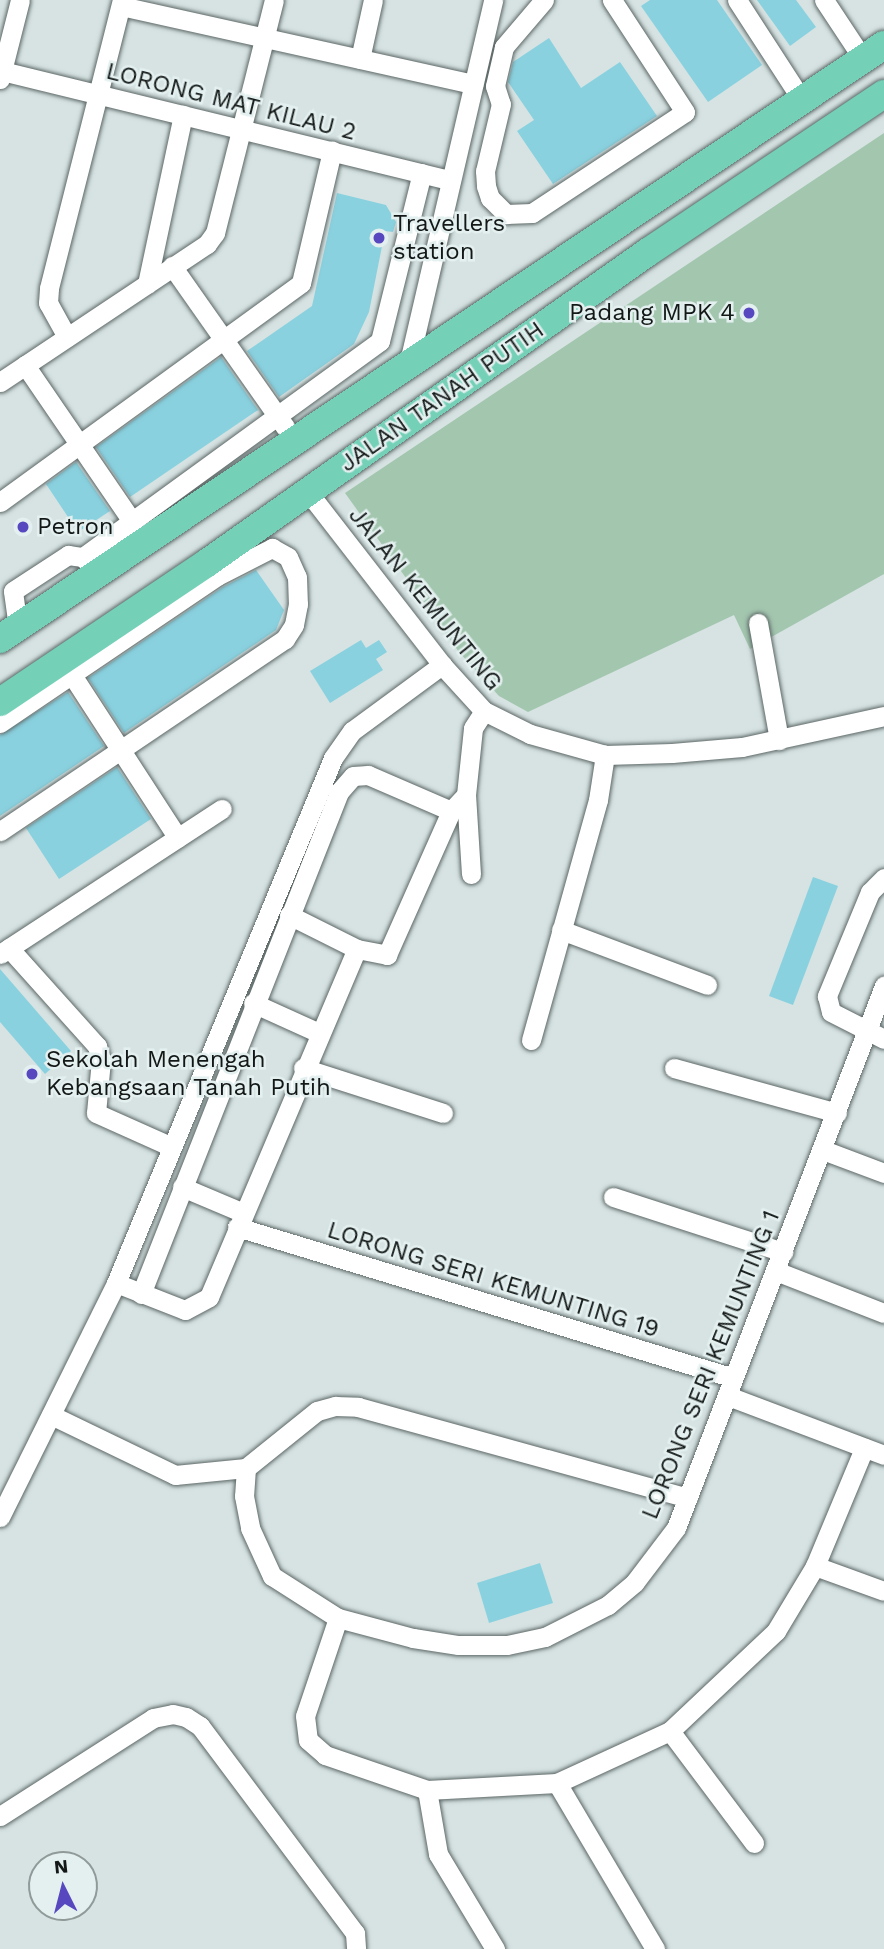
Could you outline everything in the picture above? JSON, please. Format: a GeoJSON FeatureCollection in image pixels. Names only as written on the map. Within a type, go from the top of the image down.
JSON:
{"type":"FeatureCollection","features":[{"type":"Feature","properties":{"kind":"highway","name":"JALAN TANAH PUTIH"},"geometry":{"type":"LineString","coordinates":[[9,633],[90,565],[297,442],[409,362],[874,52]]}},
{"type":"Feature","properties":{"kind":"highway","name":"JALAN TANAH PUTIH"},"geometry":{"type":"LineString","coordinates":[[0,702],[212,570],[308,492],[648,252],[884,94]]}},
{"type":"Feature","properties":{"kind":"street"},"geometry":{"type":"LineString","coordinates":[[1,75],[20,0]]}},
{"type":"Feature","properties":{"kind":"street"},"geometry":{"type":"LineString","coordinates":[[0,382],[207,244],[215,233],[274,0]]}},
{"type":"Feature","properties":{"kind":"street"},"geometry":{"type":"LineString","coordinates":[[360,59],[373,0]]}},
{"type":"Feature","properties":{"kind":"street"},"geometry":{"type":"LineString","coordinates":[[409,362],[492,0]]}},
{"type":"Feature","properties":{"kind":"street"},"geometry":{"type":"LineString","coordinates":[[544,0],[504,47],[495,86],[501,104],[485,172],[486,186],[490,198],[506,214],[532,213],[685,112],[612,0]]}},
{"type":"Feature","properties":{"kind":"street"},"geometry":{"type":"LineString","coordinates":[[737,0],[802,100]]}},
{"type":"Feature","properties":{"kind":"street"},"geometry":{"type":"LineString","coordinates":[[824,0],[874,52]]}},
{"type":"Feature","properties":{"kind":"street"},"geometry":{"type":"LineString","coordinates":[[67,337],[48,303],[49,288],[121,3],[473,84]]}},
{"type":"Feature","properties":{"kind":"street","name":"LORONG MAT KILAU 2"},"geometry":{"type":"LineString","coordinates":[[1,75],[96,94],[449,180]]}},
{"type":"Feature","properties":{"kind":"street"},"geometry":{"type":"LineString","coordinates":[[147,284],[183,115]]}},
{"type":"Feature","properties":{"kind":"street"},"geometry":{"type":"LineString","coordinates":[[0,502],[221,337],[300,283],[332,151]]}},
{"type":"Feature","properties":{"kind":"street"},"geometry":{"type":"LineString","coordinates":[[90,565],[133,523],[383,338],[422,173]]}},
{"type":"Feature","properties":{"kind":"street"},"geometry":{"type":"LineString","coordinates":[[172,266],[297,442]]}},
{"type":"Feature","properties":{"kind":"street"},"geometry":{"type":"LineString","coordinates":[[25,365],[133,523]]}},
{"type":"Feature","properties":{"kind":"street","name":"JALAN KEMUNTING"},"geometry":{"type":"LineString","coordinates":[[308,492],[442,665],[484,711],[530,734],[605,755],[686,752],[779,740],[884,716]]}},
{"type":"Feature","properties":{"kind":"street"},"geometry":{"type":"LineString","coordinates":[[0,723],[72,675],[212,570],[272,548],[288,557],[297,577],[294,625],[285,639],[0,831]]}},
{"type":"Feature","properties":{"kind":"street"},"geometry":{"type":"LineString","coordinates":[[758,623],[779,740]]}},
{"type":"Feature","properties":{"kind":"street"},"geometry":{"type":"LineString","coordinates":[[0,1517],[116,1283],[333,758],[352,731],[442,665]]}},
{"type":"Feature","properties":{"kind":"street"},"geometry":{"type":"LineString","coordinates":[[72,675],[178,838]]}},
{"type":"Feature","properties":{"kind":"street"},"geometry":{"type":"LineString","coordinates":[[471,874],[467,795],[473,728],[484,711]]}},
{"type":"Feature","properties":{"kind":"street"},"geometry":{"type":"LineString","coordinates":[[531,1040],[598,800],[605,755]]}},
{"type":"Feature","properties":{"kind":"street"},"geometry":{"type":"LineString","coordinates":[[141,1294],[253,1003],[340,792],[353,776],[368,775],[451,811]]}},
{"type":"Feature","properties":{"kind":"street"},"geometry":{"type":"LineString","coordinates":[[289,915],[357,949],[380,957],[393,948],[451,811],[467,795]]}},
{"type":"Feature","properties":{"kind":"street"},"geometry":{"type":"LineString","coordinates":[[172,1147],[96,1113],[101,1060],[97,1046],[4,951],[222,810]]}},
{"type":"Feature","properties":{"kind":"street"},"geometry":{"type":"LineString","coordinates":[[876,1036],[831,1012],[827,996],[870,892],[884,878]]}},
{"type":"Feature","properties":{"kind":"street"},"geometry":{"type":"LineString","coordinates":[[561,930],[707,985]]}},
{"type":"Feature","properties":{"kind":"street"},"geometry":{"type":"LineString","coordinates":[[116,1283],[185,1310],[197,1306],[209,1297],[303,1068],[357,949]]}},
{"type":"Feature","properties":{"kind":"street","name":"LORONG SERI KEMUNTING 1"},"geometry":{"type":"LineString","coordinates":[[246,1468],[244,1496],[250,1528],[272,1576],[338,1618],[458,1645],[508,1645],[545,1637],[608,1605],[635,1581],[676,1528],[837,1113],[876,1036],[884,986]]}},
{"type":"Feature","properties":{"kind":"street"},"geometry":{"type":"LineString","coordinates":[[253,1003],[319,1033]]}},
{"type":"Feature","properties":{"kind":"street"},"geometry":{"type":"LineString","coordinates":[[303,1068],[443,1113]]}},
{"type":"Feature","properties":{"kind":"street"},"geometry":{"type":"LineString","coordinates":[[674,1068],[837,1113]]}},
{"type":"Feature","properties":{"kind":"street"},"geometry":{"type":"LineString","coordinates":[[823,1150],[884,1173]]}},
{"type":"Feature","properties":{"kind":"street","name":"LORONG SERI KEMUNTING 19"},"geometry":{"type":"LineString","coordinates":[[182,1187],[241,1220],[731,1387],[884,1455]]}},
{"type":"Feature","properties":{"kind":"street"},"geometry":{"type":"LineString","coordinates":[[613,1197],[783,1252]]}},
{"type":"Feature","properties":{"kind":"street"},"geometry":{"type":"LineString","coordinates":[[776,1271],[884,1313]]}},
{"type":"Feature","properties":{"kind":"street"},"geometry":{"type":"LineString","coordinates":[[51,1415],[175,1475],[246,1468],[317,1411],[358,1407],[688,1498]]}},
{"type":"Feature","properties":{"kind":"street"},"geometry":{"type":"LineString","coordinates":[[338,1618],[305,1716],[308,1740],[325,1755],[427,1790],[557,1783],[670,1731],[776,1630],[815,1566],[864,1448]]}},
{"type":"Feature","properties":{"kind":"street"},"geometry":{"type":"LineString","coordinates":[[815,1566],[884,1591]]}},
{"type":"Feature","properties":{"kind":"street"},"geometry":{"type":"LineString","coordinates":[[0,1816],[153,1718],[173,1714],[186,1717],[200,1726],[355,1933],[356,1949]]}},
{"type":"Feature","properties":{"kind":"street"},"geometry":{"type":"LineString","coordinates":[[670,1731],[754,1843]]}},
{"type":"Feature","properties":{"kind":"street"},"geometry":{"type":"LineString","coordinates":[[557,1783],[655,1949]]}},
{"type":"Feature","properties":{"kind":"street"},"geometry":{"type":"LineString","coordinates":[[427,1790],[438,1854],[495,1949]]}},
{"type":"Feature","properties":{"kind":"green space","name":"Padang MPK 4"},"geometry":{"type":"Polygon","coordinates":[[[884,133],[884,574],[750,649],[734,615],[528,712],[499,696],[459,652],[345,493],[884,133]]]}},
{"type":"Feature","properties":{"kind":"building"},"geometry":{"type":"Polygon","coordinates":[[[650,0],[717,0],[762,65],[708,102],[641,6],[650,0]]]}},
{"type":"Feature","properties":{"kind":"building"},"geometry":{"type":"Polygon","coordinates":[[[757,0],[796,0],[816,27],[790,46],[757,0]]]}},
{"type":"Feature","properties":{"kind":"building"},"geometry":{"type":"Polygon","coordinates":[[[549,38],[581,88],[620,62],[657,116],[553,184],[517,131],[534,120],[508,82],[513,62],[549,38]]]}},
{"type":"Feature","properties":{"kind":"building"},"geometry":{"type":"Polygon","coordinates":[[[337,193],[386,205],[396,222],[393,232],[385,231],[369,312],[354,344],[279,397],[247,351],[312,306],[337,193]]]}},
{"type":"Feature","properties":{"kind":"building"},"geometry":{"type":"Polygon","coordinates":[[[221,357],[258,410],[130,497],[96,447],[221,357]]]}},
{"type":"Feature","properties":{"kind":"building"},"geometry":{"type":"Polygon","coordinates":[[[76,462],[110,511],[78,532],[46,484],[76,462]]]}},
{"type":"Feature","properties":{"kind":"building"},"geometry":{"type":"Polygon","coordinates":[[[256,570],[284,610],[276,630],[124,733],[88,678],[223,587],[256,570]]]}},
{"type":"Feature","properties":{"kind":"building"},"geometry":{"type":"Polygon","coordinates":[[[361,640],[366,648],[379,640],[387,652],[376,659],[383,670],[330,703],[310,671],[361,640]]]}},
{"type":"Feature","properties":{"kind":"building"},"geometry":{"type":"Polygon","coordinates":[[[68,692],[104,746],[0,816],[0,735],[68,692]]]}},
{"type":"Feature","properties":{"kind":"building"},"geometry":{"type":"Polygon","coordinates":[[[117,767],[151,819],[59,879],[26,828],[117,767]]]}},
{"type":"Feature","properties":{"kind":"building"},"geometry":{"type":"Polygon","coordinates":[[[813,877],[838,886],[793,1005],[769,996],[813,877]]]}},
{"type":"Feature","properties":{"kind":"building"},"geometry":{"type":"Polygon","coordinates":[[[0,969],[71,1051],[45,1074],[0,1022],[0,969]]]}},
{"type":"Feature","properties":{"kind":"building"},"geometry":{"type":"Polygon","coordinates":[[[540,1563],[553,1603],[489,1623],[477,1583],[540,1563]]]}},
{"type":"Feature","properties":{"kind":"place","name":"Travellers station"},"geometry":{"type":"Point","coordinates":[379,238]}},
{"type":"Feature","properties":{"kind":"place","name":"Padang MPK 4"},"geometry":{"type":"Point","coordinates":[749,313]}},
{"type":"Feature","properties":{"kind":"place","name":"Petron"},"geometry":{"type":"Point","coordinates":[23,527]}},
{"type":"Feature","properties":{"kind":"place","name":"Sekolah Menengah Kebangsaan Tanah Putih"},"geometry":{"type":"Point","coordinates":[32,1074]}}]}
